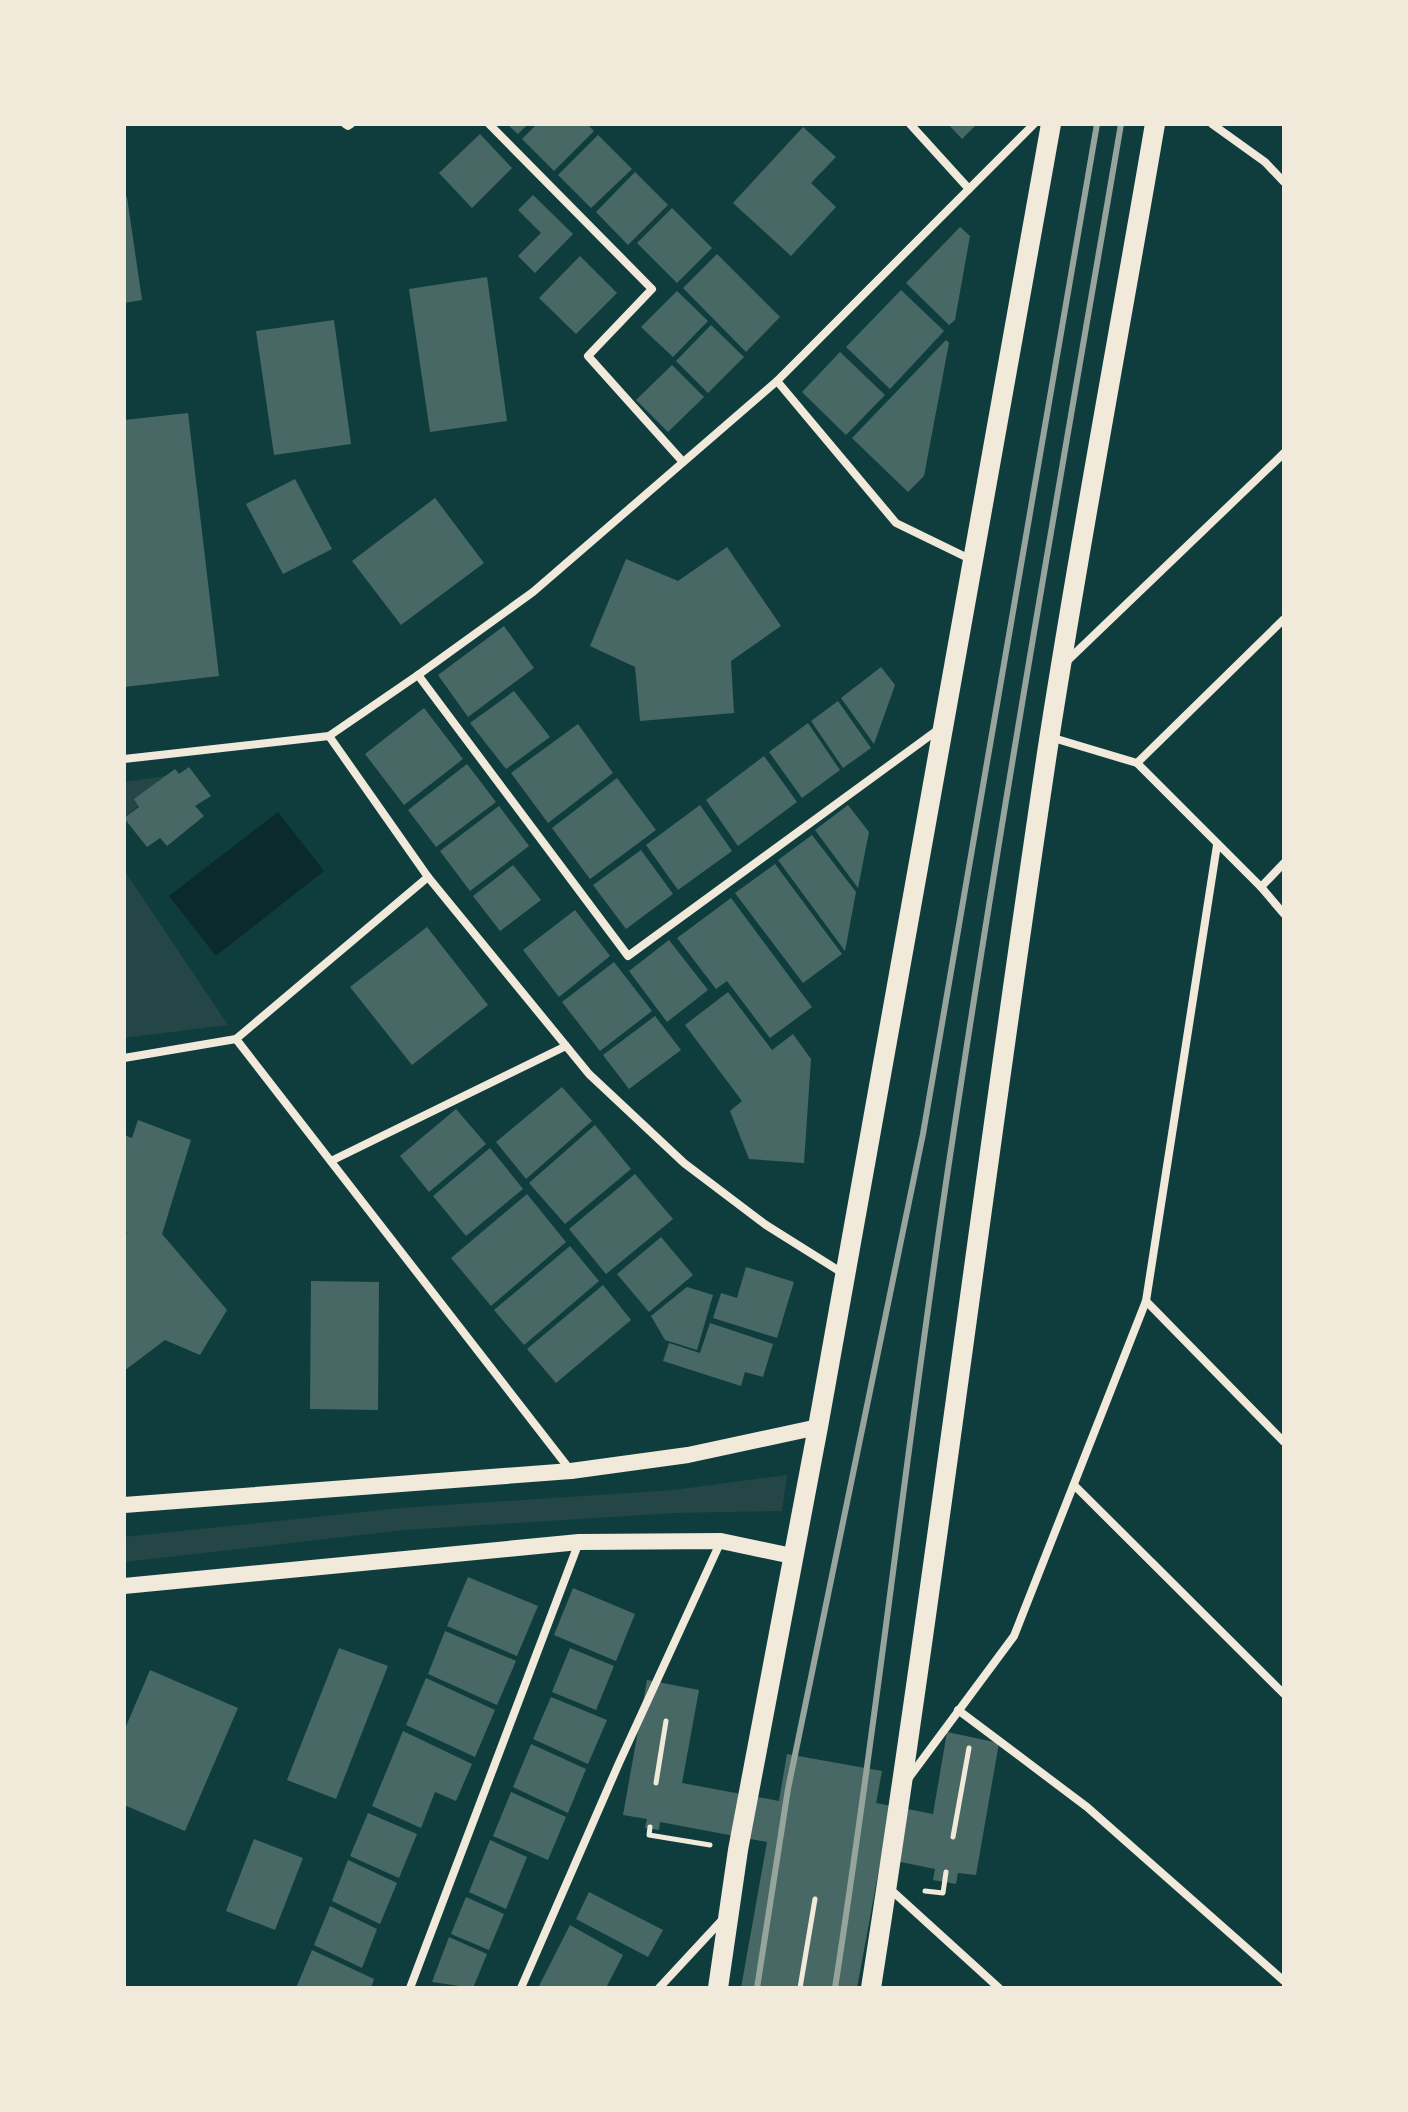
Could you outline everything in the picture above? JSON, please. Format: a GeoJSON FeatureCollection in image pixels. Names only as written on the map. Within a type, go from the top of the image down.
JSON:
{"type":"FeatureCollection","features":[{"type":"Feature","properties":{"kind":"main road"},"geometry":{"type":"LineString","coordinates":[[718,1988],[738,1850],[818,1427],[1051,124]]}},
{"type":"Feature","properties":{"kind":"main road"},"geometry":{"type":"LineString","coordinates":[[871,1988],[904,1785],[997,1099],[1050,737],[1155,124]]}},
{"type":"Feature","properties":{"kind":"main road"},"geometry":{"type":"LineString","coordinates":[[124,1505],[571,1471],[688,1455],[818,1427]]}},
{"type":"Feature","properties":{"kind":"main road"},"geometry":{"type":"LineString","coordinates":[[124,1586],[579,1542],[721,1541],[792,1556]]}},
{"type":"Feature","properties":{"kind":"street"},"geometry":{"type":"LineString","coordinates":[[489,124],[652,289],[588,356],[683,462]]}},
{"type":"Feature","properties":{"kind":"street"},"geometry":{"type":"LineString","coordinates":[[910,124],[969,189]]}},
{"type":"Feature","properties":{"kind":"street"},"geometry":{"type":"LineString","coordinates":[[124,759],[329,736],[418,675],[533,592],[777,381],[1034,124]]}},
{"type":"Feature","properties":{"kind":"street"},"geometry":{"type":"LineString","coordinates":[[1212,124],[1265,162],[1284,182]]}},
{"type":"Feature","properties":{"kind":"street"},"geometry":{"type":"LineString","coordinates":[[777,381],[896,523],[972,560]]}},
{"type":"Feature","properties":{"kind":"street"},"geometry":{"type":"LineString","coordinates":[[1062,667],[1284,453]]}},
{"type":"Feature","properties":{"kind":"street"},"geometry":{"type":"LineString","coordinates":[[1137,763],[1284,619]]}},
{"type":"Feature","properties":{"kind":"street"},"geometry":{"type":"LineString","coordinates":[[418,675],[628,956],[942,727]]}},
{"type":"Feature","properties":{"kind":"street"},"geometry":{"type":"LineString","coordinates":[[329,736],[428,877],[589,1074],[684,1163],[766,1225],[845,1275]]}},
{"type":"Feature","properties":{"kind":"street"},"geometry":{"type":"LineString","coordinates":[[1050,737],[1137,763],[1284,914]]}},
{"type":"Feature","properties":{"kind":"street"},"geometry":{"type":"LineString","coordinates":[[904,1785],[1014,1636],[1146,1301],[1217,845]]}},
{"type":"Feature","properties":{"kind":"street"},"geometry":{"type":"LineString","coordinates":[[1261,887],[1284,863]]}},
{"type":"Feature","properties":{"kind":"street"},"geometry":{"type":"LineString","coordinates":[[124,1058],[236,1039],[428,877]]}},
{"type":"Feature","properties":{"kind":"street"},"geometry":{"type":"LineString","coordinates":[[236,1039],[571,1471]]}},
{"type":"Feature","properties":{"kind":"street"},"geometry":{"type":"LineString","coordinates":[[331,1161],[566,1046]]}},
{"type":"Feature","properties":{"kind":"street"},"geometry":{"type":"LineString","coordinates":[[1146,1301],[1284,1442]]}},
{"type":"Feature","properties":{"kind":"street"},"geometry":{"type":"LineString","coordinates":[[1074,1485],[1284,1694]]}},
{"type":"Feature","properties":{"kind":"street"},"geometry":{"type":"LineString","coordinates":[[521,1988],[619,1763],[721,1541]]}},
{"type":"Feature","properties":{"kind":"street"},"geometry":{"type":"LineString","coordinates":[[410,1988],[579,1542]]}},
{"type":"Feature","properties":{"kind":"street"},"geometry":{"type":"LineString","coordinates":[[958,1710],[1087,1807],[1284,1981]]}},
{"type":"Feature","properties":{"kind":"street"},"geometry":{"type":"LineString","coordinates":[[887,1886],[999,1988]]}},
{"type":"Feature","properties":{"kind":"street"},"geometry":{"type":"LineString","coordinates":[[659,1988],[729,1913]]}},
{"type":"Feature","properties":{"kind":"path"},"geometry":{"type":"LineString","coordinates":[[656,1783],[667,1713]]}},
{"type":"Feature","properties":{"kind":"path"},"geometry":{"type":"LineString","coordinates":[[953,1837],[972,1736]]}},
{"type":"Feature","properties":{"kind":"path"},"geometry":{"type":"LineString","coordinates":[[650,1827],[649,1835],[738,1850]]}},
{"type":"Feature","properties":{"kind":"path"},"geometry":{"type":"LineString","coordinates":[[800,1988],[815,1899]]}},
{"type":"Feature","properties":{"kind":"shaded area"},"geometry":{"type":"Polygon","coordinates":[[[179,774],[124,817],[124,782],[179,774]]]}},
{"type":"Feature","properties":{"kind":"shaded area"},"geometry":{"type":"Polygon","coordinates":[[[278,812],[324,871],[216,956],[169,896],[278,812]]]}},
{"type":"Feature","properties":{"kind":"shaded area"},"geometry":{"type":"Polygon","coordinates":[[[124,870],[228,1025],[124,1038],[124,870]]]}},
{"type":"Feature","properties":{"kind":"shaded area"},"geometry":{"type":"Polygon","coordinates":[[[787,1475],[782,1511],[675,1513],[404,1530],[124,1562],[124,1537],[401,1508],[674,1490],[787,1475]]]}},
{"type":"Feature","properties":{"kind":"building"},"geometry":{"type":"Polygon","coordinates":[[[507,124],[528,124],[518,134],[507,124]]]}},
{"type":"Feature","properties":{"kind":"building"},"geometry":{"type":"Polygon","coordinates":[[[537,124],[587,124],[594,131],[554,171],[522,139],[537,124]]]}},
{"type":"Feature","properties":{"kind":"building"},"geometry":{"type":"Polygon","coordinates":[[[948,124],[977,124],[962,139],[948,124]]]}},
{"type":"Feature","properties":{"kind":"building"},"geometry":{"type":"Polygon","coordinates":[[[803,127],[836,157],[811,183],[836,207],[791,256],[733,203],[803,127]]]}},
{"type":"Feature","properties":{"kind":"building"},"geometry":{"type":"Polygon","coordinates":[[[480,134],[512,168],[472,208],[439,173],[480,134]]]}},
{"type":"Feature","properties":{"kind":"building"},"geometry":{"type":"Polygon","coordinates":[[[598,135],[632,169],[591,208],[558,175],[598,135]]]}},
{"type":"Feature","properties":{"kind":"building"},"geometry":{"type":"Polygon","coordinates":[[[635,172],[668,205],[628,245],[596,212],[635,172]]]}},
{"type":"Feature","properties":{"kind":"building"},"geometry":{"type":"Polygon","coordinates":[[[533,195],[573,234],[535,273],[518,256],[541,233],[518,210],[533,195]]]}},
{"type":"Feature","properties":{"kind":"building"},"geometry":{"type":"Polygon","coordinates":[[[124,197],[127,197],[142,300],[124,303],[124,197]]]}},
{"type":"Feature","properties":{"kind":"building"},"geometry":{"type":"Polygon","coordinates":[[[672,208],[712,248],[677,283],[637,243],[672,208]]]}},
{"type":"Feature","properties":{"kind":"building"},"geometry":{"type":"Polygon","coordinates":[[[960,227],[970,236],[955,320],[949,325],[906,283],[960,227]]]}},
{"type":"Feature","properties":{"kind":"building"},"geometry":{"type":"Polygon","coordinates":[[[717,254],[780,317],[746,352],[683,288],[717,254]]]}},
{"type":"Feature","properties":{"kind":"building"},"geometry":{"type":"Polygon","coordinates":[[[580,256],[617,293],[576,334],[539,298],[580,256]]]}},
{"type":"Feature","properties":{"kind":"building"},"geometry":{"type":"Polygon","coordinates":[[[487,277],[507,421],[430,432],[409,289],[487,277]]]}},
{"type":"Feature","properties":{"kind":"building"},"geometry":{"type":"Polygon","coordinates":[[[901,290],[944,331],[890,389],[846,347],[901,290]]]}},
{"type":"Feature","properties":{"kind":"building"},"geometry":{"type":"Polygon","coordinates":[[[677,291],[708,321],[673,357],[641,327],[677,291]]]}},
{"type":"Feature","properties":{"kind":"building"},"geometry":{"type":"Polygon","coordinates":[[[334,320],[351,444],[274,455],[256,331],[334,320]]]}},
{"type":"Feature","properties":{"kind":"building"},"geometry":{"type":"Polygon","coordinates":[[[711,325],[744,357],[708,393],[676,361],[711,325]]]}},
{"type":"Feature","properties":{"kind":"building"},"geometry":{"type":"Polygon","coordinates":[[[946,340],[949,343],[924,476],[908,492],[852,438],[946,340]]]}},
{"type":"Feature","properties":{"kind":"building"},"geometry":{"type":"Polygon","coordinates":[[[840,352],[885,395],[846,435],[802,392],[840,352]]]}},
{"type":"Feature","properties":{"kind":"building"},"geometry":{"type":"Polygon","coordinates":[[[672,365],[704,397],[668,432],[636,400],[672,365]]]}},
{"type":"Feature","properties":{"kind":"building"},"geometry":{"type":"Polygon","coordinates":[[[188,413],[219,676],[124,687],[124,420],[188,413]]]}},
{"type":"Feature","properties":{"kind":"building"},"geometry":{"type":"Polygon","coordinates":[[[295,479],[332,549],[283,574],[246,504],[295,479]]]}},
{"type":"Feature","properties":{"kind":"building"},"geometry":{"type":"Polygon","coordinates":[[[435,498],[484,563],[401,625],[352,561],[435,498]]]}},
{"type":"Feature","properties":{"kind":"building"},"geometry":{"type":"Polygon","coordinates":[[[727,547],[781,626],[731,661],[734,713],[640,721],[635,667],[590,646],[626,559],[678,581],[727,547]]]}},
{"type":"Feature","properties":{"kind":"building"},"geometry":{"type":"Polygon","coordinates":[[[504,626],[534,668],[468,717],[438,675],[504,626]]]}},
{"type":"Feature","properties":{"kind":"building"},"geometry":{"type":"Polygon","coordinates":[[[881,667],[895,685],[874,744],[841,698],[881,667]]]}},
{"type":"Feature","properties":{"kind":"building"},"geometry":{"type":"Polygon","coordinates":[[[514,691],[550,737],[506,769],[470,723],[514,691]]]}},
{"type":"Feature","properties":{"kind":"building"},"geometry":{"type":"Polygon","coordinates":[[[838,701],[871,748],[843,768],[811,721],[838,701]]]}},
{"type":"Feature","properties":{"kind":"building"},"geometry":{"type":"Polygon","coordinates":[[[424,708],[463,759],[404,805],[365,754],[424,708]]]}},
{"type":"Feature","properties":{"kind":"building"},"geometry":{"type":"Polygon","coordinates":[[[808,723],[840,770],[802,798],[769,752],[808,723]]]}},
{"type":"Feature","properties":{"kind":"building"},"geometry":{"type":"Polygon","coordinates":[[[578,724],[613,773],[548,823],[511,773],[578,724]]]}},
{"type":"Feature","properties":{"kind":"building"},"geometry":{"type":"Polygon","coordinates":[[[764,756],[797,802],[738,846],[706,800],[764,756]]]}},
{"type":"Feature","properties":{"kind":"building"},"geometry":{"type":"Polygon","coordinates":[[[467,764],[496,802],[436,847],[408,810],[467,764]]]}},
{"type":"Feature","properties":{"kind":"building"},"geometry":{"type":"Polygon","coordinates":[[[189,767],[211,796],[195,806],[204,816],[167,846],[160,838],[147,847],[124,818],[139,807],[134,799],[175,769],[179,774],[189,767]]]}},
{"type":"Feature","properties":{"kind":"building"},"geometry":{"type":"Polygon","coordinates":[[[617,778],[656,830],[590,879],[552,828],[617,778]]]}},
{"type":"Feature","properties":{"kind":"building"},"geometry":{"type":"Polygon","coordinates":[[[700,805],[732,851],[678,890],[646,845],[700,805]]]}},
{"type":"Feature","properties":{"kind":"building"},"geometry":{"type":"Polygon","coordinates":[[[848,805],[869,832],[858,888],[815,830],[848,805]]]}},
{"type":"Feature","properties":{"kind":"building"},"geometry":{"type":"Polygon","coordinates":[[[499,806],[529,846],[470,891],[440,851],[499,806]]]}},
{"type":"Feature","properties":{"kind":"building"},"geometry":{"type":"Polygon","coordinates":[[[812,835],[856,892],[845,951],[778,860],[812,835]]]}},
{"type":"Feature","properties":{"kind":"building"},"geometry":{"type":"Polygon","coordinates":[[[641,850],[673,894],[626,929],[593,885],[641,850]]]}},
{"type":"Feature","properties":{"kind":"building"},"geometry":{"type":"Polygon","coordinates":[[[775,864],[842,954],[803,983],[735,893],[775,864]]]}},
{"type":"Feature","properties":{"kind":"building"},"geometry":{"type":"Polygon","coordinates":[[[513,865],[541,900],[500,931],[473,896],[513,865]]]}},
{"type":"Feature","properties":{"kind":"building"},"geometry":{"type":"Polygon","coordinates":[[[731,898],[812,1007],[770,1038],[727,981],[716,989],[677,938],[731,898]]]}},
{"type":"Feature","properties":{"kind":"building"},"geometry":{"type":"Polygon","coordinates":[[[575,910],[610,956],[559,997],[523,950],[575,910]]]}},
{"type":"Feature","properties":{"kind":"building"},"geometry":{"type":"Polygon","coordinates":[[[427,927],[488,1005],[412,1065],[350,987],[427,927]]]}},
{"type":"Feature","properties":{"kind":"building"},"geometry":{"type":"Polygon","coordinates":[[[669,940],[708,990],[667,1022],[629,971],[669,940]]]}},
{"type":"Feature","properties":{"kind":"building"},"geometry":{"type":"Polygon","coordinates":[[[614,962],[652,1011],[600,1051],[562,1002],[614,962]]]}},
{"type":"Feature","properties":{"kind":"building"},"geometry":{"type":"Polygon","coordinates":[[[728,992],[772,1050],[793,1034],[811,1059],[804,1163],[749,1159],[730,1111],[742,1101],[685,1025],[728,992]]]}},
{"type":"Feature","properties":{"kind":"building"},"geometry":{"type":"Polygon","coordinates":[[[655,1016],[681,1050],[629,1089],[603,1055],[655,1016]]]}},
{"type":"Feature","properties":{"kind":"building"},"geometry":{"type":"Polygon","coordinates":[[[562,1087],[592,1121],[526,1179],[496,1142],[562,1087]]]}},
{"type":"Feature","properties":{"kind":"building"},"geometry":{"type":"Polygon","coordinates":[[[456,1109],[486,1144],[429,1192],[400,1156],[456,1109]]]}},
{"type":"Feature","properties":{"kind":"building"},"geometry":{"type":"Polygon","coordinates":[[[138,1120],[191,1140],[162,1234],[227,1310],[200,1355],[165,1340],[124,1371],[124,1238],[127,1233],[124,1231],[124,1135],[132,1138],[138,1120]]]}},
{"type":"Feature","properties":{"kind":"building"},"geometry":{"type":"Polygon","coordinates":[[[595,1125],[631,1169],[565,1224],[529,1183],[595,1125]]]}},
{"type":"Feature","properties":{"kind":"building"},"geometry":{"type":"Polygon","coordinates":[[[490,1148],[523,1189],[466,1236],[433,1196],[490,1148]]]}},
{"type":"Feature","properties":{"kind":"building"},"geometry":{"type":"Polygon","coordinates":[[[635,1174],[673,1219],[606,1274],[569,1229],[635,1174]]]}},
{"type":"Feature","properties":{"kind":"building"},"geometry":{"type":"Polygon","coordinates":[[[527,1194],[566,1242],[491,1306],[451,1258],[527,1194]]]}},
{"type":"Feature","properties":{"kind":"building"},"geometry":{"type":"Polygon","coordinates":[[[661,1237],[693,1275],[649,1312],[617,1274],[661,1237]]]}},
{"type":"Feature","properties":{"kind":"building"},"geometry":{"type":"Polygon","coordinates":[[[570,1246],[599,1281],[524,1345],[494,1310],[570,1246]]]}},
{"type":"Feature","properties":{"kind":"building"},"geometry":{"type":"Polygon","coordinates":[[[746,1267],[794,1282],[777,1338],[713,1318],[721,1293],[737,1298],[746,1267]]]}},
{"type":"Feature","properties":{"kind":"building"},"geometry":{"type":"Polygon","coordinates":[[[311,1281],[379,1282],[378,1410],[310,1409],[311,1281]]]}},
{"type":"Feature","properties":{"kind":"building"},"geometry":{"type":"Polygon","coordinates":[[[603,1285],[631,1320],[556,1383],[527,1349],[603,1285]]]}},
{"type":"Feature","properties":{"kind":"building"},"geometry":{"type":"Polygon","coordinates":[[[687,1287],[713,1295],[697,1350],[665,1340],[651,1316],[687,1287]]]}},
{"type":"Feature","properties":{"kind":"building"},"geometry":{"type":"Polygon","coordinates":[[[710,1323],[773,1344],[763,1377],[745,1372],[741,1386],[663,1361],[669,1343],[700,1353],[710,1323]]]}},
{"type":"Feature","properties":{"kind":"building"},"geometry":{"type":"Polygon","coordinates":[[[468,1577],[538,1606],[517,1656],[447,1626],[468,1577]]]}},
{"type":"Feature","properties":{"kind":"building"},"geometry":{"type":"Polygon","coordinates":[[[573,1588],[635,1614],[616,1661],[554,1635],[573,1588]]]}},
{"type":"Feature","properties":{"kind":"building"},"geometry":{"type":"Polygon","coordinates":[[[445,1631],[516,1661],[497,1705],[428,1674],[445,1631]]]}},
{"type":"Feature","properties":{"kind":"building"},"geometry":{"type":"Polygon","coordinates":[[[339,1648],[388,1666],[336,1799],[287,1780],[339,1648]]]}},
{"type":"Feature","properties":{"kind":"building"},"geometry":{"type":"Polygon","coordinates":[[[570,1648],[614,1666],[596,1710],[552,1692],[570,1648]]]}},
{"type":"Feature","properties":{"kind":"building"},"geometry":{"type":"Polygon","coordinates":[[[150,1670],[238,1708],[185,1831],[124,1805],[124,1731],[150,1670]]]}},
{"type":"Feature","properties":{"kind":"building"},"geometry":{"type":"Polygon","coordinates":[[[426,1678],[495,1710],[475,1757],[406,1725],[426,1678]]]}},
{"type":"Feature","properties":{"kind":"building"},"geometry":{"type":"Polygon","coordinates":[[[647,1680],[699,1690],[682,1783],[779,1801],[787,1754],[882,1771],[876,1803],[933,1814],[947,1732],[999,1743],[976,1875],[958,1873],[956,1884],[933,1880],[935,1869],[881,1858],[857,1988],[741,1988],[767,1842],[660,1822],[659,1830],[645,1828],[647,1819],[623,1815],[647,1680]]]}},
{"type":"Feature","properties":{"kind":"building"},"geometry":{"type":"Polygon","coordinates":[[[551,1697],[607,1720],[588,1764],[533,1739],[551,1697]]]}},
{"type":"Feature","properties":{"kind":"building"},"geometry":{"type":"Polygon","coordinates":[[[403,1731],[472,1764],[456,1801],[435,1792],[421,1828],[372,1806],[403,1731]]]}},
{"type":"Feature","properties":{"kind":"building"},"geometry":{"type":"Polygon","coordinates":[[[531,1744],[586,1769],[568,1813],[513,1787],[531,1744]]]}},
{"type":"Feature","properties":{"kind":"building"},"geometry":{"type":"Polygon","coordinates":[[[511,1792],[566,1817],[548,1860],[493,1836],[511,1792]]]}},
{"type":"Feature","properties":{"kind":"building"},"geometry":{"type":"Polygon","coordinates":[[[368,1813],[417,1834],[399,1878],[350,1856],[368,1813]]]}},
{"type":"Feature","properties":{"kind":"building"},"geometry":{"type":"Polygon","coordinates":[[[254,1839],[303,1858],[275,1930],[226,1911],[254,1839]]]}},
{"type":"Feature","properties":{"kind":"building"},"geometry":{"type":"Polygon","coordinates":[[[490,1840],[527,1857],[506,1909],[469,1892],[490,1840]]]}},
{"type":"Feature","properties":{"kind":"building"},"geometry":{"type":"Polygon","coordinates":[[[348,1860],[397,1883],[380,1924],[332,1901],[348,1860]]]}},
{"type":"Feature","properties":{"kind":"building"},"geometry":{"type":"Polygon","coordinates":[[[589,1892],[663,1930],[648,1957],[576,1919],[589,1892]]]}},
{"type":"Feature","properties":{"kind":"building"},"geometry":{"type":"Polygon","coordinates":[[[466,1897],[504,1914],[489,1950],[451,1934],[466,1897]]]}},
{"type":"Feature","properties":{"kind":"building"},"geometry":{"type":"Polygon","coordinates":[[[330,1906],[377,1929],[362,1968],[314,1945],[330,1906]]]}},
{"type":"Feature","properties":{"kind":"building"},"geometry":{"type":"Polygon","coordinates":[[[570,1925],[623,1955],[606,1988],[538,1988],[570,1925]]]}},
{"type":"Feature","properties":{"kind":"building"},"geometry":{"type":"Polygon","coordinates":[[[449,1937],[487,1954],[473,1988],[432,1982],[449,1937]]]}},
{"type":"Feature","properties":{"kind":"building"},"geometry":{"type":"Polygon","coordinates":[[[312,1950],[374,1979],[371,1988],[296,1988],[312,1950]]]}},
{"type":"Feature","properties":{"kind":"railway"},"geometry":{"type":"LineString","coordinates":[[757,1988],[788,1789],[923,1134],[1097,124]]}},
{"type":"Feature","properties":{"kind":"railway"},"geometry":{"type":"LineString","coordinates":[[835,1988],[936,1248],[1034,633],[1121,124]]}}]}
